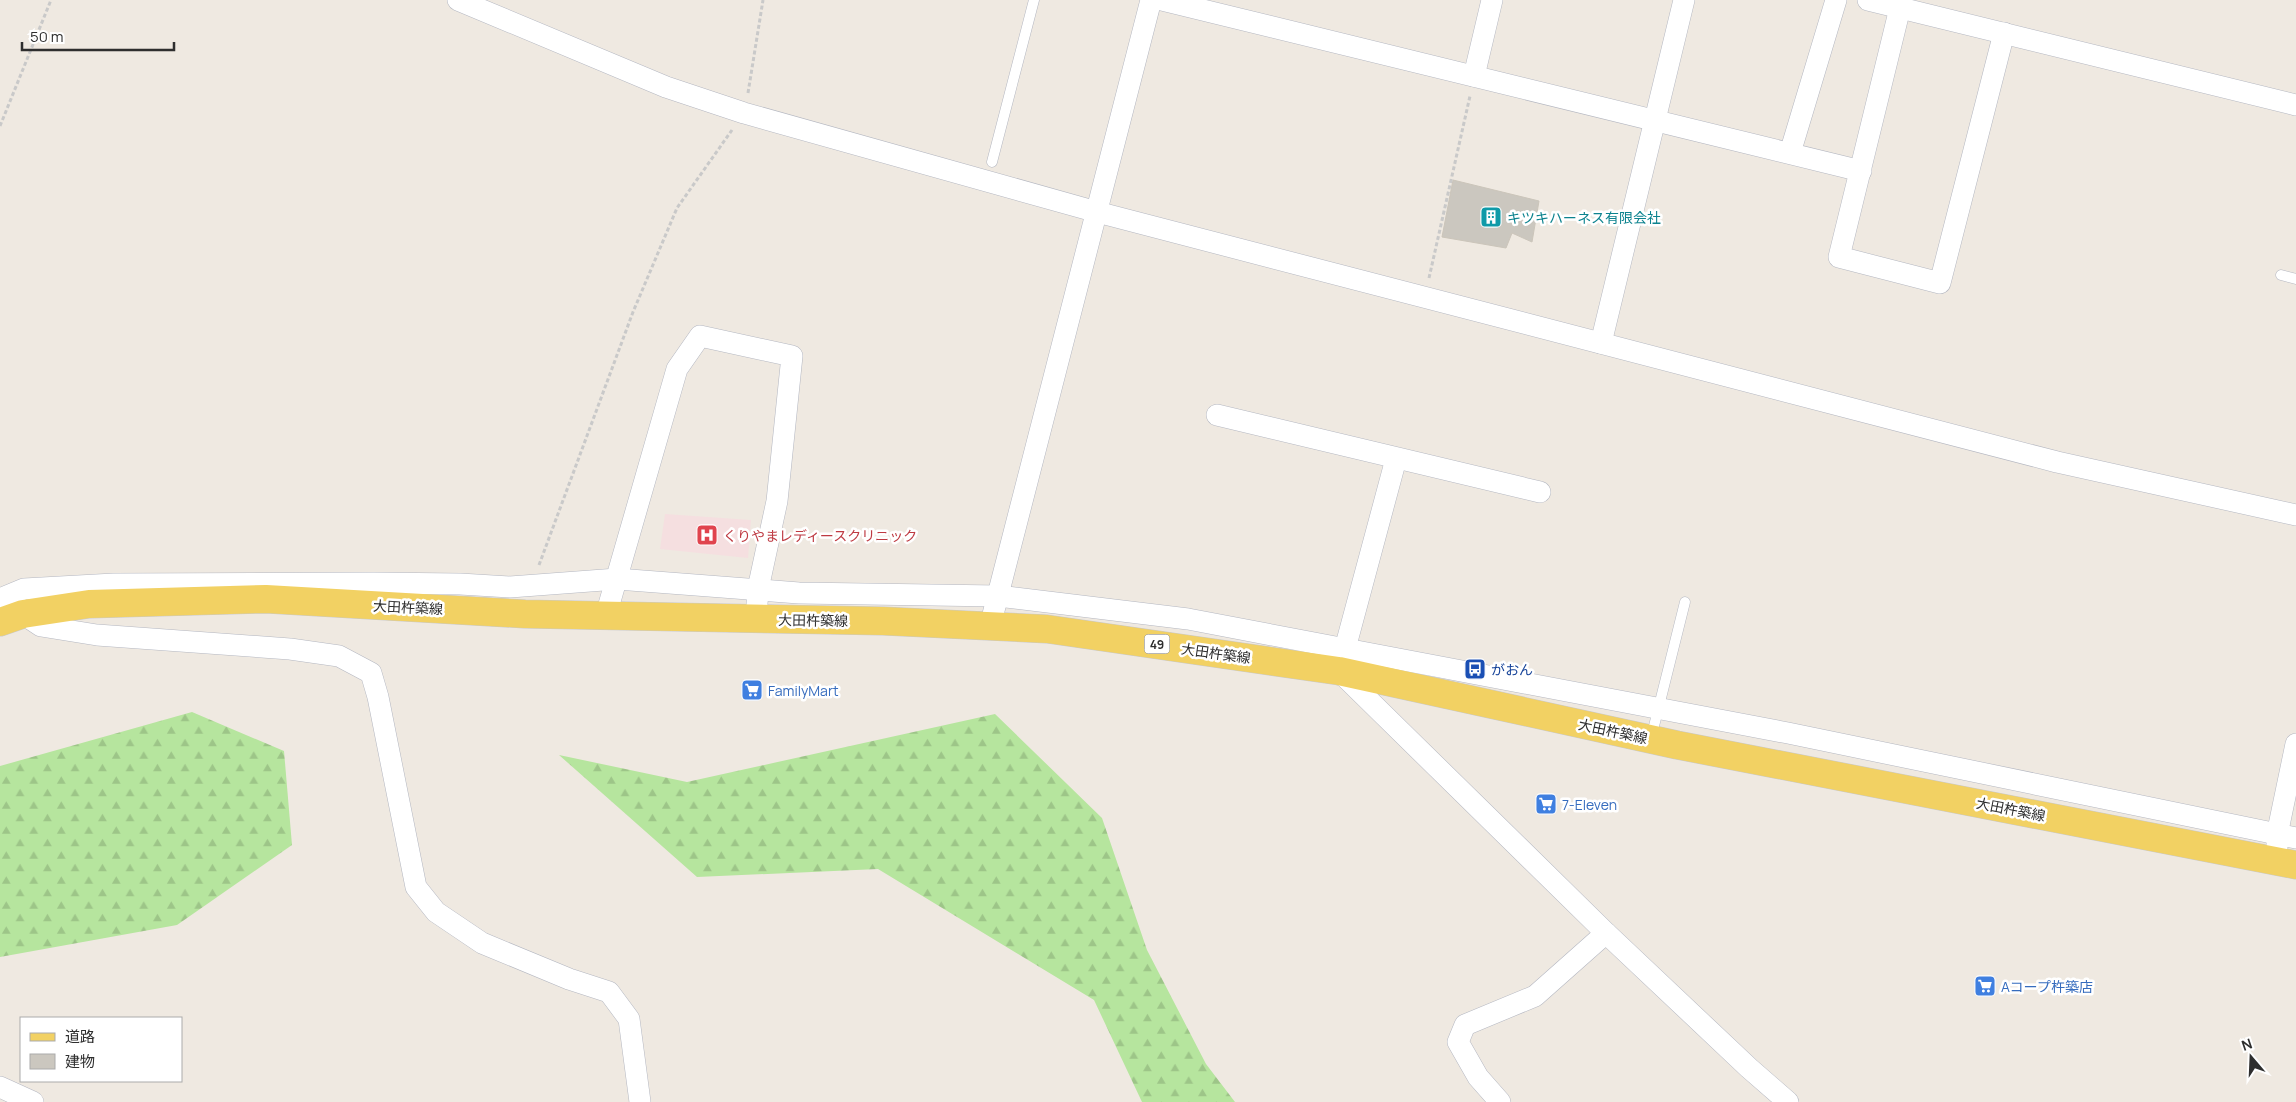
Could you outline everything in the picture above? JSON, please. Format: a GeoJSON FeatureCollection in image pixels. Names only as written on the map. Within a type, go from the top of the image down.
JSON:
{"type":"FeatureCollection","features":[{"type":"Feature","properties":{"kind":"main road","name":"大田杵築線"},"geometry":{"type":"LineString","coordinates":[[12,618],[89,604],[266,600],[525,614],[883,620],[1047,628],[1342,660],[1650,739],[2286,863]]}},
{"type":"Feature","properties":{"kind":"street"},"geometry":{"type":"LineString","coordinates":[[458,0],[666,87],[744,114],[1097,212],[2057,462],[2296,515]]}},
{"type":"Feature","properties":{"kind":"street"},"geometry":{"type":"LineString","coordinates":[[990,626],[1151,0]]}},
{"type":"Feature","properties":{"kind":"street"},"geometry":{"type":"LineString","coordinates":[[1162,0],[1861,171]]}},
{"type":"Feature","properties":{"kind":"street"},"geometry":{"type":"LineString","coordinates":[[1474,76],[1492,0]]}},
{"type":"Feature","properties":{"kind":"street"},"geometry":{"type":"LineString","coordinates":[[1601,343],[1684,0]]}},
{"type":"Feature","properties":{"kind":"street"},"geometry":{"type":"LineString","coordinates":[[1790,153],[1836,0]]}},
{"type":"Feature","properties":{"kind":"street"},"geometry":{"type":"LineString","coordinates":[[1868,0],[2296,105]]}},
{"type":"Feature","properties":{"kind":"street"},"geometry":{"type":"LineString","coordinates":[[1900,8],[1840,257],[1940,282],[2004,33]]}},
{"type":"Feature","properties":{"kind":"street"},"geometry":{"type":"LineString","coordinates":[[606,615],[677,369],[700,336],[792,356],[777,500],[758,590],[756,619]]}},
{"type":"Feature","properties":{"kind":"street"},"geometry":{"type":"LineString","coordinates":[[1217,415],[1540,492]]}},
{"type":"Feature","properties":{"kind":"street"},"geometry":{"type":"LineString","coordinates":[[1342,660],[1396,459]]}},
{"type":"Feature","properties":{"kind":"street"},"geometry":{"type":"LineString","coordinates":[[0,599],[24,589],[114,584],[374,583],[460,584],[510,587],[617,579],[799,593],[998,596],[1188,619],[1342,660],[1658,708],[1798,735],[2286,836]]}},
{"type":"Feature","properties":{"kind":"street"},"geometry":{"type":"LineString","coordinates":[[12,618],[41,626],[98,636],[290,649],[339,656],[370,673],[378,697],[416,887],[436,912],[482,943],[568,979],[608,992],[629,1019],[640,1102]]}},
{"type":"Feature","properties":{"kind":"street"},"geometry":{"type":"LineString","coordinates":[[1342,660],[1606,933],[1748,1068],[1788,1102]]}},
{"type":"Feature","properties":{"kind":"street"},"geometry":{"type":"LineString","coordinates":[[2286,863],[2286,836],[2296,744]]}},
{"type":"Feature","properties":{"kind":"street"},"geometry":{"type":"LineString","coordinates":[[1500,1102],[1478,1077],[1458,1042],[1466,1024],[1535,996],[1606,933]]}},
{"type":"Feature","properties":{"kind":"street"},"geometry":{"type":"LineString","coordinates":[[0,1087],[33,1102]]}},
{"type":"Feature","properties":{"kind":"lane"},"geometry":{"type":"LineString","coordinates":[[992,162],[1034,0]]}},
{"type":"Feature","properties":{"kind":"lane"},"geometry":{"type":"LineString","coordinates":[[2281,274],[2296,278]]}},
{"type":"Feature","properties":{"kind":"lane"},"geometry":{"type":"LineString","coordinates":[[1650,739],[1685,602]]}},
{"type":"Feature","properties":{"kind":"path"},"geometry":{"type":"LineString","coordinates":[[0,126],[51,0]]}},
{"type":"Feature","properties":{"kind":"path"},"geometry":{"type":"LineString","coordinates":[[532,585],[633,312],[677,208],[744,114],[763,0]]}},
{"type":"Feature","properties":{"kind":"path"},"geometry":{"type":"LineString","coordinates":[[1425,298],[1474,76]]}},
{"type":"Feature","properties":{"kind":"shaded area"},"geometry":{"type":"Polygon","coordinates":[[[665,514],[751,520],[748,558],[660,549],[665,514]]]}},
{"type":"Feature","properties":{"kind":"green space"},"geometry":{"type":"Polygon","coordinates":[[[192,712],[284,751],[292,845],[177,925],[0,957],[0,766],[192,712]]]}},
{"type":"Feature","properties":{"kind":"green space"},"geometry":{"type":"Polygon","coordinates":[[[995,714],[1102,818],[1147,950],[1206,1064],[1235,1102],[1142,1102],[1094,1000],[878,869],[697,877],[559,755],[687,782],[995,714]]]}},
{"type":"Feature","properties":{"kind":"building","name":"キツキハーネス有限会社"},"geometry":{"type":"Polygon","coordinates":[[[1453,180],[1539,201],[1532,242],[1512,233],[1506,248],[1442,237],[1453,180]]]}},
{"type":"Feature","properties":{"kind":"place","name":"キツキハーネス有限会社"},"geometry":{"type":"Point","coordinates":[1491,217]}},
{"type":"Feature","properties":{"kind":"place","name":"くりやまレディースクリニック"},"geometry":{"type":"Point","coordinates":[707,535]}},
{"type":"Feature","properties":{"kind":"place","name":"がおん"},"geometry":{"type":"Point","coordinates":[1475,669]}},
{"type":"Feature","properties":{"kind":"place","name":"FamilyMart"},"geometry":{"type":"Point","coordinates":[752,690]}},
{"type":"Feature","properties":{"kind":"place","name":"7-Eleven"},"geometry":{"type":"Point","coordinates":[1546,804]}},
{"type":"Feature","properties":{"kind":"place","name":"Aコープ杵築店"},"geometry":{"type":"Point","coordinates":[1985,986]}}]}
